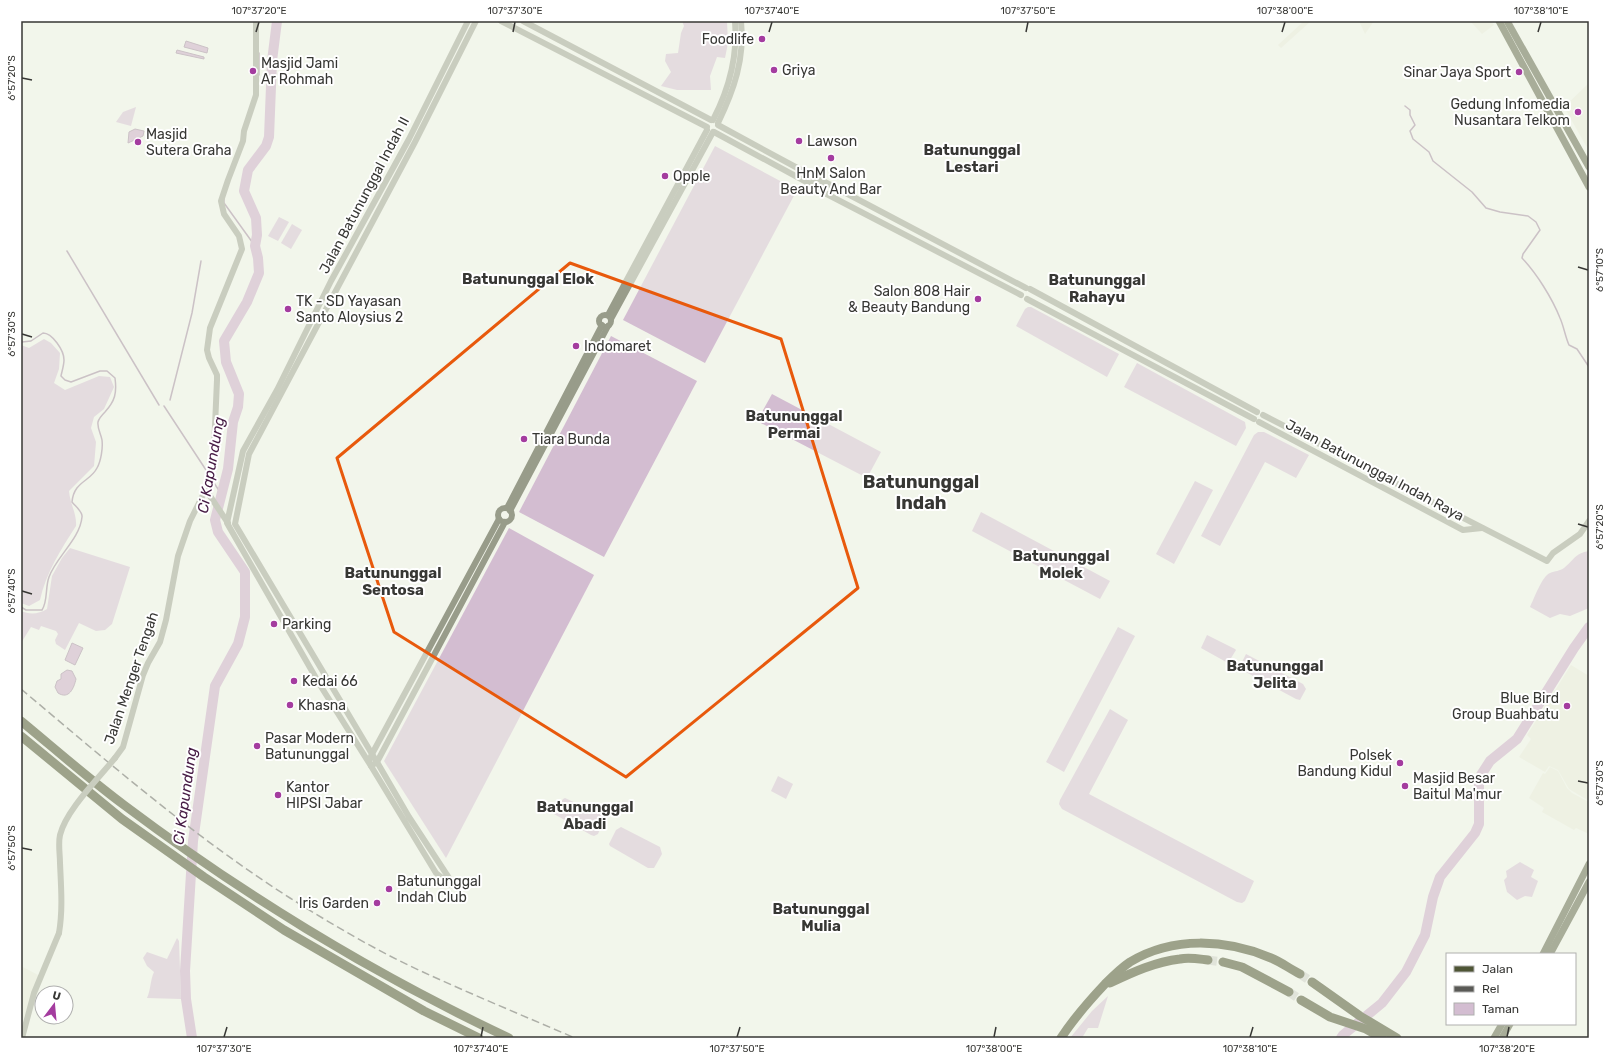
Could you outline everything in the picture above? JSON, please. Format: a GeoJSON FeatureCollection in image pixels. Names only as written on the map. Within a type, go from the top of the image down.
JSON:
{"type":"FeatureCollection","features":[{"type":"Feature","properties":{"kind":"highway"},"geometry":{"type":"LineString","coordinates":[[21,721],[124,805],[186,850],[289,919],[436,1003],[509,1038]]}},
{"type":"Feature","properties":{"kind":"highway"},"geometry":{"type":"LineString","coordinates":[[21,736],[122,819],[204,877],[284,930],[424,1011],[478,1038]]}},
{"type":"Feature","properties":{"kind":"highway"},"geometry":{"type":"LineString","coordinates":[[1061,1038],[1079,1012],[1118,971],[1130,962],[1166,947],[1185,944],[1213,944],[1244,948],[1272,958],[1300,974]]}},
{"type":"Feature","properties":{"kind":"highway"},"geometry":{"type":"LineString","coordinates":[[1104,986],[1135,971],[1159,963],[1182,958],[1208,960]]}},
{"type":"Feature","properties":{"kind":"highway"},"geometry":{"type":"LineString","coordinates":[[1223,962],[1242,967],[1288,992]]}},
{"type":"Feature","properties":{"kind":"highway"},"geometry":{"type":"LineString","coordinates":[[1312,982],[1360,1016],[1397,1038]]}},
{"type":"Feature","properties":{"kind":"highway"},"geometry":{"type":"LineString","coordinates":[[1301,1000],[1330,1017],[1346,1021],[1366,1029],[1382,1038]]}},
{"type":"Feature","properties":{"kind":"main road"},"geometry":{"type":"LineString","coordinates":[[1499,21],[1589,187]]}},
{"type":"Feature","properties":{"kind":"main road"},"geometry":{"type":"LineString","coordinates":[[1507,21],[1589,167]]}},
{"type":"Feature","properties":{"kind":"main road"},"geometry":{"type":"LineString","coordinates":[[1544,953],[1589,864]]}},
{"type":"Feature","properties":{"kind":"main road"},"geometry":{"type":"LineString","coordinates":[[1551,953],[1589,882]]}},
{"type":"Feature","properties":{"kind":"main road"},"geometry":{"type":"LineString","coordinates":[[1494,1038],[1501,1025]]}},
{"type":"Feature","properties":{"kind":"main road"},"geometry":{"type":"LineString","coordinates":[[1502,1038],[1509,1025]]}},
{"type":"Feature","properties":{"kind":"street","name":"Jalan Menger Tengah"},"geometry":{"type":"LineString","coordinates":[[22,1038],[34,993],[59,933],[62,910],[60,837],[63,828],[75,806],[123,747],[143,675],[160,642],[180,548],[190,521],[207,492],[214,449],[217,387],[217,375],[209,358],[208,341],[210,328],[242,249],[238,232],[224,214],[221,201],[243,141],[244,131],[256,95],[256,21]]}},
{"type":"Feature","properties":{"kind":"street","name":"Jalan Batununggal Indah II"},"geometry":{"type":"LineString","coordinates":[[227,523],[243,451],[283,377],[331,281],[409,139],[468,21]]}},
{"type":"Feature","properties":{"kind":"street","name":"Jalan Batununggal Indah II"},"geometry":{"type":"LineString","coordinates":[[235,524],[250,454],[415,142],[476,21]]}},
{"type":"Feature","properties":{"kind":"street"},"geometry":{"type":"LineString","coordinates":[[502,21],[710,130],[812,185],[812,187],[818,190],[822,186],[823,181],[715,122],[523,21]]}},
{"type":"Feature","properties":{"kind":"street"},"geometry":{"type":"LineString","coordinates":[[710,130],[718,129],[715,122],[731,72],[736,40],[735,21]]}},
{"type":"Feature","properties":{"kind":"street"},"geometry":{"type":"LineString","coordinates":[[710,130],[707,123],[715,122],[727,107],[735,84],[742,48],[741,21]]}},
{"type":"Feature","properties":{"kind":"street"},"geometry":{"type":"LineString","coordinates":[[509,509],[609,317],[710,130]]}},
{"type":"Feature","properties":{"kind":"street"},"geometry":{"type":"LineString","coordinates":[[812,185],[816,178]]}},
{"type":"Feature","properties":{"kind":"street","name":"Jalan Batununggal Indah Raya"},"geometry":{"type":"LineString","coordinates":[[823,181],[1028,288],[1260,414],[1546,561],[1553,553],[1580,534],[1589,521]]}},
{"type":"Feature","properties":{"kind":"street","name":"Jalan Batununggal Indah Raya"},"geometry":{"type":"LineString","coordinates":[[818,190],[1024,297],[1463,530],[1482,528]]}},
{"type":"Feature","properties":{"kind":"street"},"geometry":{"type":"LineString","coordinates":[[1028,288],[1032,295],[1024,297],[1021,290],[1028,288]]}},
{"type":"Feature","properties":{"kind":"street"},"geometry":{"type":"LineString","coordinates":[[605,326],[600,324],[600,319],[602,316],[609,317]]}},
{"type":"Feature","properties":{"kind":"street"},"geometry":{"type":"LineString","coordinates":[[1256,421],[1254,415],[1260,414]]}},
{"type":"Feature","properties":{"kind":"street"},"geometry":{"type":"LineString","coordinates":[[207,492],[223,516],[227,523],[320,685],[373,763],[449,878],[451,885],[436,872],[373,763],[372,754],[235,524],[227,523]]}},
{"type":"Feature","properties":{"kind":"street"},"geometry":{"type":"LineString","coordinates":[[502,520],[498,514],[500,510],[509,509]]}},
{"type":"Feature","properties":{"kind":"street"},"geometry":{"type":"LineString","coordinates":[[502,520],[510,519],[512,515],[509,509]]}},
{"type":"Feature","properties":{"kind":"street"},"geometry":{"type":"LineString","coordinates":[[373,763],[502,520]]}},
{"type":"Feature","properties":{"kind":"street"},"geometry":{"type":"LineString","coordinates":[[372,754],[502,520]]}},
{"type":"Feature","properties":{"kind":"highlighted area"},"geometry":{"type":"Polygon","coordinates":[[[570,263],[781,339],[858,588],[626,777],[394,632],[337,458],[570,263]]]}},
{"type":"Feature","properties":{"kind":"shaded area"},"geometry":{"type":"Polygon","coordinates":[[[1304,21],[1311,21],[1281,48],[1278,45],[1304,21]]]}},
{"type":"Feature","properties":{"kind":"shaded area"},"geometry":{"type":"Polygon","coordinates":[[[1359,21],[1374,21],[1365,34],[1359,21]]]}},
{"type":"Feature","properties":{"kind":"shaded area"},"geometry":{"type":"Polygon","coordinates":[[[1491,21],[1494,25],[1482,34],[1471,22],[1491,21]]]}},
{"type":"Feature","properties":{"kind":"shaded area"},"geometry":{"type":"Polygon","coordinates":[[[186,41],[208,48],[207,53],[184,47],[186,41]]]}},
{"type":"Feature","properties":{"kind":"shaded area"},"geometry":{"type":"Polygon","coordinates":[[[177,50],[204,57],[204,59],[176,53],[177,50]]]}},
{"type":"Feature","properties":{"kind":"shaded area"},"geometry":{"type":"Polygon","coordinates":[[[1589,83],[1589,151],[1564,107],[1589,83]]]}},
{"type":"Feature","properties":{"kind":"shaded area"},"geometry":{"type":"Polygon","coordinates":[[[135,129],[144,131],[143,136],[128,143],[129,132],[135,129]]]}},
{"type":"Feature","properties":{"kind":"shaded area"},"geometry":{"type":"Polygon","coordinates":[[[72,643],[83,648],[75,665],[65,660],[72,643]]]}},
{"type":"Feature","properties":{"kind":"shaded area","name":"Blue Bird Group Buahbatu"},"geometry":{"type":"Polygon","coordinates":[[[1571,665],[1589,676],[1589,801],[1569,789],[1558,770],[1549,766],[1545,772],[1519,757],[1531,739],[1527,735],[1571,665]]]}},
{"type":"Feature","properties":{"kind":"shaded area"},"geometry":{"type":"Polygon","coordinates":[[[67,670],[72,671],[76,679],[70,692],[62,695],[58,693],[55,687],[57,681],[61,679],[61,674],[67,670]]]}},
{"type":"Feature","properties":{"kind":"shaded area"},"geometry":{"type":"Polygon","coordinates":[[[1550,767],[1558,771],[1567,788],[1572,793],[1589,802],[1589,834],[1576,828],[1574,830],[1542,812],[1544,808],[1529,798],[1543,773],[1545,774],[1550,767]]]}},
{"type":"Feature","properties":{"kind":"shaded area"},"geometry":{"type":"Polygon","coordinates":[[[21,966],[40,976],[37,985],[34,985],[34,991],[21,1025],[21,966]]]}},
{"type":"Feature","properties":{"kind":"green space"},"geometry":{"type":"Polygon","coordinates":[[[682,21],[727,21],[728,43],[725,58],[717,57],[710,76],[711,90],[677,90],[661,86],[671,72],[665,61],[666,54],[678,53],[681,33],[684,26],[682,21]]]}},
{"type":"Feature","properties":{"kind":"green space"},"geometry":{"type":"Polygon","coordinates":[[[136,107],[131,126],[116,122],[123,112],[136,107]]]}},
{"type":"Feature","properties":{"kind":"green space"},"geometry":{"type":"Polygon","coordinates":[[[715,146],[797,190],[705,363],[623,320],[715,146]]]}},
{"type":"Feature","properties":{"kind":"green space"},"geometry":{"type":"Polygon","coordinates":[[[279,217],[289,222],[278,241],[268,236],[279,217]]]}},
{"type":"Feature","properties":{"kind":"green space"},"geometry":{"type":"Polygon","coordinates":[[[292,224],[302,230],[291,249],[281,243],[292,224]]]}},
{"type":"Feature","properties":{"kind":"green space"},"geometry":{"type":"Polygon","coordinates":[[[1031,307],[1119,354],[1107,377],[1016,326],[1025,309],[1031,307]]]}},
{"type":"Feature","properties":{"kind":"green space"},"geometry":{"type":"Polygon","coordinates":[[[611,336],[697,381],[604,557],[519,512],[611,336]]]}},
{"type":"Feature","properties":{"kind":"green space"},"geometry":{"type":"Polygon","coordinates":[[[44,339],[51,343],[60,353],[59,369],[54,383],[65,390],[99,376],[110,377],[114,387],[104,409],[94,417],[91,428],[96,442],[94,466],[69,491],[76,526],[50,571],[40,600],[29,606],[21,603],[21,345],[29,348],[44,339]]]}},
{"type":"Feature","properties":{"kind":"green space"},"geometry":{"type":"Polygon","coordinates":[[[1137,363],[1245,422],[1246,428],[1236,446],[1124,387],[1137,363]]]}},
{"type":"Feature","properties":{"kind":"green space"},"geometry":{"type":"Polygon","coordinates":[[[772,394],[881,452],[867,478],[757,421],[772,394]]]}},
{"type":"Feature","properties":{"kind":"green space"},"geometry":{"type":"Polygon","coordinates":[[[1258,432],[1264,432],[1309,455],[1296,478],[1265,462],[1220,546],[1201,536],[1254,435],[1258,432]]]}},
{"type":"Feature","properties":{"kind":"green space"},"geometry":{"type":"Polygon","coordinates":[[[1195,481],[1213,490],[1174,564],[1156,554],[1195,481]]]}},
{"type":"Feature","properties":{"kind":"green space"},"geometry":{"type":"Polygon","coordinates":[[[981,512],[1110,581],[1100,599],[972,531],[981,512]]]}},
{"type":"Feature","properties":{"kind":"green space"},"geometry":{"type":"Polygon","coordinates":[[[509,528],[594,575],[446,858],[384,761],[509,528]]]}},
{"type":"Feature","properties":{"kind":"green space"},"geometry":{"type":"Polygon","coordinates":[[[70,548],[130,567],[112,624],[105,630],[96,631],[79,623],[65,650],[56,644],[55,640],[58,634],[56,631],[41,626],[39,630],[31,627],[21,643],[21,611],[34,613],[47,609],[52,576],[62,558],[70,548]]]}},
{"type":"Feature","properties":{"kind":"green space"},"geometry":{"type":"Polygon","coordinates":[[[1589,551],[1589,608],[1570,616],[1560,614],[1550,618],[1530,607],[1541,583],[1547,575],[1562,569],[1581,553],[1589,551]]]}},
{"type":"Feature","properties":{"kind":"green space"},"geometry":{"type":"Polygon","coordinates":[[[1118,627],[1135,636],[1064,772],[1046,762],[1118,627]]]}},
{"type":"Feature","properties":{"kind":"green space"},"geometry":{"type":"Polygon","coordinates":[[[1207,635],[1236,650],[1228,663],[1201,648],[1207,635]]]}},
{"type":"Feature","properties":{"kind":"green space"},"geometry":{"type":"Polygon","coordinates":[[[1246,654],[1303,684],[1306,689],[1300,700],[1242,670],[1240,666],[1246,654]]]}},
{"type":"Feature","properties":{"kind":"green space"},"geometry":{"type":"Polygon","coordinates":[[[1110,709],[1128,720],[1089,794],[1254,881],[1245,901],[1242,903],[1237,902],[1062,809],[1059,804],[1060,800],[1110,709]]]}},
{"type":"Feature","properties":{"kind":"green space"},"geometry":{"type":"Polygon","coordinates":[[[778,776],[793,784],[786,799],[771,791],[778,776]]]}},
{"type":"Feature","properties":{"kind":"green space"},"geometry":{"type":"Polygon","coordinates":[[[565,798],[601,815],[604,819],[598,834],[594,836],[591,835],[554,814],[565,798]]]}},
{"type":"Feature","properties":{"kind":"green space"},"geometry":{"type":"Polygon","coordinates":[[[621,827],[660,847],[662,854],[654,868],[648,868],[610,846],[609,844],[616,830],[621,827]]]}},
{"type":"Feature","properties":{"kind":"green space"},"geometry":{"type":"Polygon","coordinates":[[[1520,862],[1534,870],[1531,877],[1538,881],[1532,897],[1525,896],[1517,900],[1507,892],[1504,880],[1507,877],[1506,871],[1520,862]]]}},
{"type":"Feature","properties":{"kind":"green space"},"geometry":{"type":"Polygon","coordinates":[[[177,938],[179,941],[181,999],[147,998],[154,972],[147,966],[143,958],[147,952],[167,959],[177,938]]]}},
{"type":"Feature","properties":{"kind":"green space"},"geometry":{"type":"Polygon","coordinates":[[[1108,996],[1098,1028],[1088,1028],[1082,1038],[1070,1038],[1092,1011],[1108,996]]]}},
{"type":"Feature","properties":{"kind":"waterway","name":"Ci Kapundung"},"geometry":{"type":"LineString","coordinates":[[192,1038],[186,999],[185,971],[193,841],[215,686],[238,644],[245,617],[245,572],[218,532],[215,520],[228,469],[233,422],[238,407],[239,394],[226,362],[224,341],[247,302],[259,273],[258,258],[255,246],[257,235],[256,218],[244,191],[248,170],[266,146],[269,137],[272,61],[277,21]]}},
{"type":"Feature","properties":{"kind":"waterway"},"geometry":{"type":"LineString","coordinates":[[259,53],[259,75]]}},
{"type":"Feature","properties":{"kind":"waterway"},"geometry":{"type":"LineString","coordinates":[[1405,106],[1410,110],[1410,115],[1415,125],[1410,131],[1413,139],[1429,152],[1433,161],[1472,192],[1486,208],[1500,212],[1528,216],[1536,222],[1540,230],[1523,254],[1522,258],[1544,286],[1553,302],[1569,345],[1577,349],[1589,367]]}},
{"type":"Feature","properties":{"kind":"waterway"},"geometry":{"type":"LineString","coordinates":[[224,199],[224,203],[255,246]]}},
{"type":"Feature","properties":{"kind":"waterway"},"geometry":{"type":"LineString","coordinates":[[67,251],[159,405]]}},
{"type":"Feature","properties":{"kind":"waterway"},"geometry":{"type":"LineString","coordinates":[[170,400],[192,313],[201,261]]}},
{"type":"Feature","properties":{"kind":"waterway"},"geometry":{"type":"LineString","coordinates":[[21,341],[31,341],[43,333],[46,334],[54,339],[60,347],[64,360],[61,376],[65,380],[71,382],[100,371],[107,371],[115,378],[116,388],[113,400],[98,422],[102,438],[101,454],[98,465],[94,473],[79,486],[73,495],[72,502],[82,515],[77,533],[52,570],[49,577],[45,603],[42,610],[26,610],[21,607]]}},
{"type":"Feature","properties":{"kind":"waterway"},"geometry":{"type":"LineString","coordinates":[[164,406],[206,470]]}},
{"type":"Feature","properties":{"kind":"waterway"},"geometry":{"type":"LineString","coordinates":[[212,480],[222,495]]}},
{"type":"Feature","properties":{"kind":"waterway"},"geometry":{"type":"LineString","coordinates":[[1341,1038],[1382,1003],[1406,972],[1425,935],[1433,897],[1440,877],[1475,833],[1479,824],[1479,783],[1481,775],[1490,761],[1517,739],[1574,648],[1589,627]]}},
{"type":"Feature","properties":{"kind":"tunnel"},"geometry":{"type":"LineString","coordinates":[[1208,960],[1223,962]]}},
{"type":"Feature","properties":{"kind":"tunnel"},"geometry":{"type":"LineString","coordinates":[[1300,974],[1312,982]]}},
{"type":"Feature","properties":{"kind":"tunnel"},"geometry":{"type":"LineString","coordinates":[[1289,992],[1301,1000]]}},
{"type":"Feature","properties":{"kind":"railway"},"geometry":{"type":"LineString","coordinates":[[21,689],[152,798],[220,850],[290,898],[355,937],[406,964],[575,1038]]}},
{"type":"Feature","properties":{"kind":"place","name":"Foodlife"},"geometry":{"type":"Point","coordinates":[762,39]}},
{"type":"Feature","properties":{"kind":"place","name":"Griya"},"geometry":{"type":"Point","coordinates":[774,70]}},
{"type":"Feature","properties":{"kind":"place","name":"Masjid Jami Ar Rohmah"},"geometry":{"type":"Point","coordinates":[253,71]}},
{"type":"Feature","properties":{"kind":"place","name":"Sinar Jaya Sport"},"geometry":{"type":"Point","coordinates":[1519,72]}},
{"type":"Feature","properties":{"kind":"place","name":"Gedung Infomedia Nusantara Telkom"},"geometry":{"type":"Point","coordinates":[1578,112]}},
{"type":"Feature","properties":{"kind":"place","name":"Lawson"},"geometry":{"type":"Point","coordinates":[799,141]}},
{"type":"Feature","properties":{"kind":"place","name":"Masjid Sutera Graha"},"geometry":{"type":"Point","coordinates":[138,142]}},
{"type":"Feature","properties":{"kind":"place","name":"HnM Salon Beauty And Bar"},"geometry":{"type":"Point","coordinates":[831,158]}},
{"type":"Feature","properties":{"kind":"place","name":"Opple"},"geometry":{"type":"Point","coordinates":[665,176]}},
{"type":"Feature","properties":{"kind":"place","name":"Salon 808 Hair & Beauty Bandung"},"geometry":{"type":"Point","coordinates":[978,299]}},
{"type":"Feature","properties":{"kind":"place","name":"TK - SD Yayasan Santo Aloysius 2"},"geometry":{"type":"Point","coordinates":[288,309]}},
{"type":"Feature","properties":{"kind":"place","name":"Indomaret"},"geometry":{"type":"Point","coordinates":[576,346]}},
{"type":"Feature","properties":{"kind":"place","name":"Tiara Bunda"},"geometry":{"type":"Point","coordinates":[524,439]}},
{"type":"Feature","properties":{"kind":"place","name":"Parking"},"geometry":{"type":"Point","coordinates":[274,624]}},
{"type":"Feature","properties":{"kind":"place","name":"Kedai 66"},"geometry":{"type":"Point","coordinates":[294,681]}},
{"type":"Feature","properties":{"kind":"place","name":"Khasna"},"geometry":{"type":"Point","coordinates":[290,705]}},
{"type":"Feature","properties":{"kind":"place","name":"Blue Bird Group Buahbatu"},"geometry":{"type":"Point","coordinates":[1567,706]}},
{"type":"Feature","properties":{"kind":"place","name":"Pasar Modern Batununggal"},"geometry":{"type":"Point","coordinates":[257,746]}},
{"type":"Feature","properties":{"kind":"place","name":"Polsek Bandung Kidul"},"geometry":{"type":"Point","coordinates":[1400,763]}},
{"type":"Feature","properties":{"kind":"place","name":"Masjid Besar Baitul Ma'mur"},"geometry":{"type":"Point","coordinates":[1405,786]}},
{"type":"Feature","properties":{"kind":"place","name":"Kantor HIPSI Jabar"},"geometry":{"type":"Point","coordinates":[278,795]}},
{"type":"Feature","properties":{"kind":"place","name":"Batununggal Indah Club"},"geometry":{"type":"Point","coordinates":[389,889]}},
{"type":"Feature","properties":{"kind":"place","name":"Iris Garden"},"geometry":{"type":"Point","coordinates":[377,903]}},
{"type":"Feature","properties":{"kind":"district","name":"Batununggal Lestari"},"geometry":{"type":"Point","coordinates":[972,158]}},
{"type":"Feature","properties":{"kind":"district","name":"Batununggal Elok"},"geometry":{"type":"Point","coordinates":[528,279]}},
{"type":"Feature","properties":{"kind":"district","name":"Batununggal Rahayu"},"geometry":{"type":"Point","coordinates":[1097,288]}},
{"type":"Feature","properties":{"kind":"district","name":"Batununggal Permai"},"geometry":{"type":"Point","coordinates":[794,424]}},
{"type":"Feature","properties":{"kind":"district","name":"Batununggal Indah"},"geometry":{"type":"Point","coordinates":[921,492]}},
{"type":"Feature","properties":{"kind":"district","name":"Batununggal Molek"},"geometry":{"type":"Point","coordinates":[1061,564]}},
{"type":"Feature","properties":{"kind":"district","name":"Batununggal Sentosa"},"geometry":{"type":"Point","coordinates":[393,582]}},
{"type":"Feature","properties":{"kind":"district","name":"Batununggal Jelita"},"geometry":{"type":"Point","coordinates":[1275,674]}},
{"type":"Feature","properties":{"kind":"district","name":"Batununggal Abadi"},"geometry":{"type":"Point","coordinates":[585,816]}},
{"type":"Feature","properties":{"kind":"district","name":"Batununggal Mulia"},"geometry":{"type":"Point","coordinates":[821,918]}}]}
